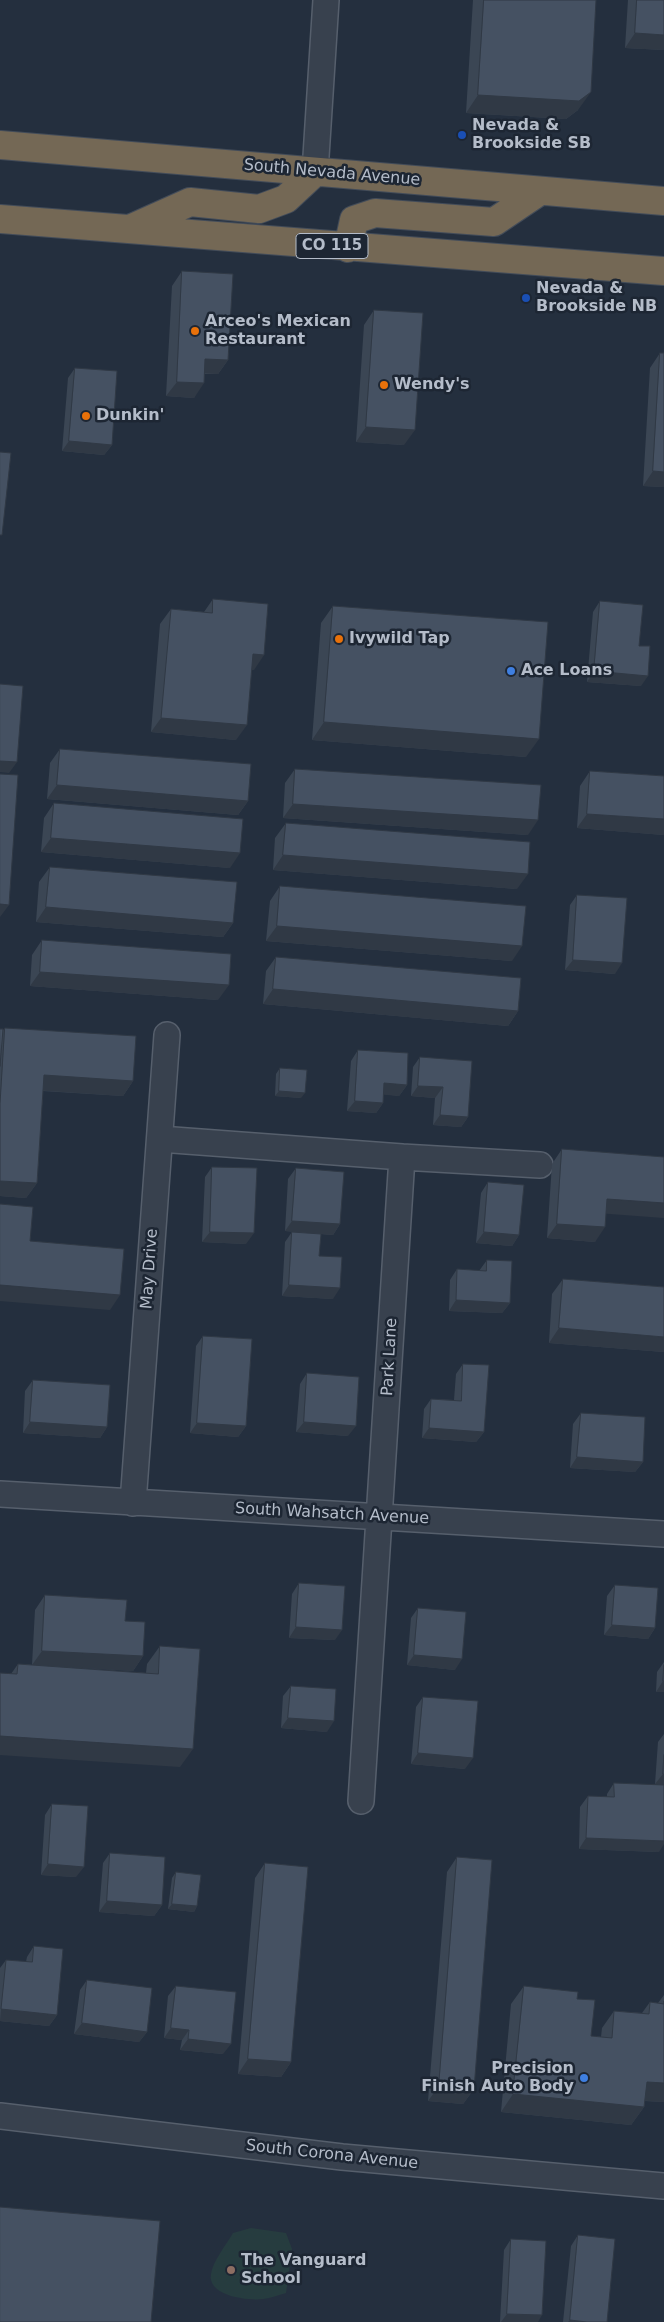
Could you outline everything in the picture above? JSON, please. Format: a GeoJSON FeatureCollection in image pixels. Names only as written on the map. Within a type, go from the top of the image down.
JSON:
{"type":"FeatureCollection","features":[{"type":"Feature","properties":{"kind":"highway","name":"South Nevada Avenue"},"geometry":{"type":"LineString","coordinates":[[0,145],[664,201]]}},
{"type":"Feature","properties":{"kind":"highway"},"geometry":{"type":"LineString","coordinates":[[128,230],[190,202],[260,209],[286,199],[314,172]]}},
{"type":"Feature","properties":{"kind":"highway"},"geometry":{"type":"LineString","coordinates":[[348,248],[354,220],[375,213],[494,222],[540,191]]}},
{"type":"Feature","properties":{"kind":"highway","name":"CO 115"},"geometry":{"type":"LineString","coordinates":[[0,219],[664,272]]}},
{"type":"Feature","properties":{"kind":"street"},"geometry":{"type":"LineString","coordinates":[[314,172],[326,0]]}},
{"type":"Feature","properties":{"kind":"street","name":"May Drive"},"geometry":{"type":"LineString","coordinates":[[133,1503],[167,1035]]}},
{"type":"Feature","properties":{"kind":"street"},"geometry":{"type":"LineString","coordinates":[[160,1139],[540,1165]]}},
{"type":"Feature","properties":{"kind":"street","name":"Park Lane"},"geometry":{"type":"LineString","coordinates":[[361,1801],[402,1157]]}},
{"type":"Feature","properties":{"kind":"street","name":"South Wahsatch Avenue"},"geometry":{"type":"LineString","coordinates":[[0,1494],[664,1534]]}},
{"type":"Feature","properties":{"kind":"street","name":"South Corona Avenue"},"geometry":{"type":"LineString","coordinates":[[0,2116],[342,2157],[664,2186]]}},
{"type":"Feature","properties":{"kind":"green space"},"geometry":{"type":"Polygon","coordinates":[[[251,2228],[286,2233],[292,2249],[286,2293],[263,2299],[239,2298],[222,2292],[211,2281],[214,2264],[233,2233],[251,2228]]]}},
{"type":"Feature","properties":{"kind":"building"},"geometry":{"type":"Polygon","coordinates":[[[484,0],[596,0],[591,92],[579,101],[478,95],[484,0]]]}},
{"type":"Feature","properties":{"kind":"building"},"geometry":{"type":"Polygon","coordinates":[[[637,0],[664,0],[664,35],[635,33],[637,0]]]}},
{"type":"Feature","properties":{"kind":"building","name":"Arceo's Mexican Restaurant"},"geometry":{"type":"Polygon","coordinates":[[[182,271],[233,274],[228,360],[205,359],[204,383],[177,382],[182,271]]]}},
{"type":"Feature","properties":{"kind":"building","name":"Wendy's"},"geometry":{"type":"Polygon","coordinates":[[[374,310],[423,313],[415,430],[366,427],[374,310]]]}},
{"type":"Feature","properties":{"kind":"building"},"geometry":{"type":"Polygon","coordinates":[[[660,353],[664,353],[664,472],[653,471],[660,353]]]}},
{"type":"Feature","properties":{"kind":"building","name":"Dunkin'"},"geometry":{"type":"Polygon","coordinates":[[[75,368],[117,371],[112,445],[69,441],[75,368]]]}},
{"type":"Feature","properties":{"kind":"building"},"geometry":{"type":"Polygon","coordinates":[[[0,452],[11,453],[2,535],[0,535],[0,452]]]}},
{"type":"Feature","properties":{"kind":"building"},"geometry":{"type":"Polygon","coordinates":[[[213,599],[268,604],[264,655],[253,654],[247,725],[161,718],[171,609],[212,613],[213,599]]]}},
{"type":"Feature","properties":{"kind":"building"},"geometry":{"type":"Polygon","coordinates":[[[600,601],[643,605],[639,646],[650,646],[648,676],[594,671],[600,601]]]}},
{"type":"Feature","properties":{"kind":"building"},"geometry":{"type":"Polygon","coordinates":[[[333,606],[548,622],[539,739],[324,722],[333,606]]]}},
{"type":"Feature","properties":{"kind":"building"},"geometry":{"type":"Polygon","coordinates":[[[0,684],[23,686],[17,762],[0,761],[0,684]]]}},
{"type":"Feature","properties":{"kind":"building"},"geometry":{"type":"Polygon","coordinates":[[[60,749],[251,764],[248,801],[57,785],[60,749]]]}},
{"type":"Feature","properties":{"kind":"building"},"geometry":{"type":"Polygon","coordinates":[[[295,769],[541,785],[538,820],[293,804],[295,769]]]}},
{"type":"Feature","properties":{"kind":"building"},"geometry":{"type":"Polygon","coordinates":[[[590,771],[664,776],[664,819],[587,814],[590,771]]]}},
{"type":"Feature","properties":{"kind":"building"},"geometry":{"type":"Polygon","coordinates":[[[0,774],[18,775],[9,905],[0,904],[0,774]]]}},
{"type":"Feature","properties":{"kind":"building"},"geometry":{"type":"Polygon","coordinates":[[[54,803],[243,819],[240,853],[51,838],[54,803]]]}},
{"type":"Feature","properties":{"kind":"building"},"geometry":{"type":"Polygon","coordinates":[[[286,823],[530,842],[528,874],[283,855],[286,823]]]}},
{"type":"Feature","properties":{"kind":"building"},"geometry":{"type":"Polygon","coordinates":[[[50,867],[237,882],[233,923],[46,907],[50,867]]]}},
{"type":"Feature","properties":{"kind":"building"},"geometry":{"type":"Polygon","coordinates":[[[280,886],[526,906],[522,946],[277,926],[280,886]]]}},
{"type":"Feature","properties":{"kind":"building"},"geometry":{"type":"Polygon","coordinates":[[[577,895],[627,898],[622,963],[573,960],[577,895]]]}},
{"type":"Feature","properties":{"kind":"building"},"geometry":{"type":"Polygon","coordinates":[[[42,940],[231,954],[229,985],[40,972],[42,940]]]}},
{"type":"Feature","properties":{"kind":"building"},"geometry":{"type":"Polygon","coordinates":[[[276,957],[521,978],[518,1011],[273,989],[276,957]]]}},
{"type":"Feature","properties":{"kind":"building"},"geometry":{"type":"Polygon","coordinates":[[[5,1028],[136,1036],[133,1081],[44,1075],[37,1183],[0,1181],[0,1104],[5,1028]]]}},
{"type":"Feature","properties":{"kind":"building"},"geometry":{"type":"Polygon","coordinates":[[[0,1029],[3,1029],[0,1066],[0,1029]]]}},
{"type":"Feature","properties":{"kind":"building"},"geometry":{"type":"Polygon","coordinates":[[[358,1050],[408,1053],[407,1085],[384,1083],[383,1103],[355,1101],[358,1050]]]}},
{"type":"Feature","properties":{"kind":"building"},"geometry":{"type":"Polygon","coordinates":[[[420,1057],[472,1061],[468,1117],[440,1115],[443,1087],[418,1086],[420,1057]]]}},
{"type":"Feature","properties":{"kind":"building"},"geometry":{"type":"Polygon","coordinates":[[[280,1068],[307,1070],[305,1093],[279,1091],[280,1068]]]}},
{"type":"Feature","properties":{"kind":"building"},"geometry":{"type":"Polygon","coordinates":[[[562,1149],[664,1157],[664,1203],[607,1199],[605,1227],[557,1224],[562,1149]]]}},
{"type":"Feature","properties":{"kind":"building"},"geometry":{"type":"Polygon","coordinates":[[[212,1167],[257,1168],[254,1233],[210,1232],[212,1167]]]}},
{"type":"Feature","properties":{"kind":"building"},"geometry":{"type":"Polygon","coordinates":[[[296,1168],[344,1172],[340,1224],[292,1221],[296,1168]]]}},
{"type":"Feature","properties":{"kind":"building"},"geometry":{"type":"Polygon","coordinates":[[[488,1182],[524,1185],[519,1235],[484,1232],[488,1182]]]}},
{"type":"Feature","properties":{"kind":"building"},"geometry":{"type":"Polygon","coordinates":[[[0,1204],[33,1207],[30,1241],[124,1249],[120,1295],[0,1285],[0,1204]]]}},
{"type":"Feature","properties":{"kind":"building"},"geometry":{"type":"Polygon","coordinates":[[[292,1232],[321,1234],[319,1256],[342,1257],[340,1288],[289,1285],[292,1232]]]}},
{"type":"Feature","properties":{"kind":"building"},"geometry":{"type":"Polygon","coordinates":[[[487,1260],[512,1261],[510,1303],[456,1300],[457,1269],[486,1271],[487,1260]]]}},
{"type":"Feature","properties":{"kind":"building"},"geometry":{"type":"Polygon","coordinates":[[[563,1279],[664,1287],[664,1337],[559,1328],[563,1279]]]}},
{"type":"Feature","properties":{"kind":"building"},"geometry":{"type":"Polygon","coordinates":[[[203,1336],[252,1339],[246,1426],[197,1423],[203,1336]]]}},
{"type":"Feature","properties":{"kind":"building"},"geometry":{"type":"Polygon","coordinates":[[[463,1364],[489,1365],[484,1432],[429,1428],[431,1399],[461,1401],[463,1364]]]}},
{"type":"Feature","properties":{"kind":"building"},"geometry":{"type":"Polygon","coordinates":[[[307,1373],[359,1377],[356,1426],[304,1422],[307,1373]]]}},
{"type":"Feature","properties":{"kind":"building"},"geometry":{"type":"Polygon","coordinates":[[[33,1380],[110,1385],[107,1427],[30,1422],[33,1380]]]}},
{"type":"Feature","properties":{"kind":"building"},"geometry":{"type":"Polygon","coordinates":[[[581,1413],[645,1417],[643,1462],[577,1457],[581,1413]]]}},
{"type":"Feature","properties":{"kind":"building"},"geometry":{"type":"Polygon","coordinates":[[[299,1583],[345,1586],[342,1630],[296,1627],[299,1583]]]}},
{"type":"Feature","properties":{"kind":"building"},"geometry":{"type":"Polygon","coordinates":[[[615,1585],[658,1588],[655,1628],[612,1625],[615,1585]]]}},
{"type":"Feature","properties":{"kind":"building"},"geometry":{"type":"Polygon","coordinates":[[[45,1595],[127,1600],[125,1621],[145,1622],[143,1656],[42,1651],[45,1595]]]}},
{"type":"Feature","properties":{"kind":"building"},"geometry":{"type":"Polygon","coordinates":[[[418,1608],[466,1612],[462,1659],[414,1655],[418,1608]]]}},
{"type":"Feature","properties":{"kind":"building"},"geometry":{"type":"Polygon","coordinates":[[[160,1646],[200,1649],[193,1749],[0,1736],[0,1673],[17,1674],[18,1664],[158,1674],[160,1646]]]}},
{"type":"Feature","properties":{"kind":"building"},"geometry":{"type":"Polygon","coordinates":[[[291,1686],[336,1689],[334,1721],[288,1718],[291,1686]]]}},
{"type":"Feature","properties":{"kind":"building"},"geometry":{"type":"Polygon","coordinates":[[[423,1697],[478,1701],[473,1758],[418,1753],[423,1697]]]}},
{"type":"Feature","properties":{"kind":"building"},"geometry":{"type":"Polygon","coordinates":[[[614,1783],[664,1785],[664,1841],[586,1838],[588,1796],[614,1797],[614,1783]]]}},
{"type":"Feature","properties":{"kind":"building"},"geometry":{"type":"Polygon","coordinates":[[[52,1804],[88,1806],[84,1867],[48,1864],[52,1804]]]}},
{"type":"Feature","properties":{"kind":"building"},"geometry":{"type":"Polygon","coordinates":[[[110,1853],[165,1857],[162,1905],[107,1901],[110,1853]]]}},
{"type":"Feature","properties":{"kind":"building"},"geometry":{"type":"Polygon","coordinates":[[[457,1857],[492,1860],[474,2089],[439,2086],[457,1857]]]}},
{"type":"Feature","properties":{"kind":"building"},"geometry":{"type":"Polygon","coordinates":[[[265,1863],[308,1867],[291,2062],[248,2059],[265,1863]]]}},
{"type":"Feature","properties":{"kind":"building"},"geometry":{"type":"Polygon","coordinates":[[[176,1872],[201,1875],[197,1906],[172,1904],[176,1872]]]}},
{"type":"Feature","properties":{"kind":"building"},"geometry":{"type":"Polygon","coordinates":[[[34,1946],[63,1949],[57,2015],[1,2009],[6,1960],[32,1962],[34,1946]]]}},
{"type":"Feature","properties":{"kind":"building"},"geometry":{"type":"Polygon","coordinates":[[[87,1980],[152,1988],[147,2032],[82,2023],[87,1980]]]}},
{"type":"Feature","properties":{"kind":"building"},"geometry":{"type":"Polygon","coordinates":[[[176,1986],[236,1992],[231,2044],[188,2039],[189,2030],[171,2028],[176,1986]]]}},
{"type":"Feature","properties":{"kind":"building","name":"Precision Finish Auto Body"},"geometry":{"type":"Polygon","coordinates":[[[524,1986],[578,1992],[577,1999],[595,2000],[591,2036],[612,2038],[614,2011],[649,2014],[650,2002],[664,2004],[664,2083],[647,2082],[644,2107],[513,2094],[524,1986]]]}},
{"type":"Feature","properties":{"kind":"building"},"geometry":{"type":"Polygon","coordinates":[[[0,2207],[160,2221],[151,2322],[0,2322],[0,2207]]]}},
{"type":"Feature","properties":{"kind":"building"},"geometry":{"type":"Polygon","coordinates":[[[578,2235],[615,2239],[607,2322],[570,2320],[578,2235]]]}},
{"type":"Feature","properties":{"kind":"building"},"geometry":{"type":"Polygon","coordinates":[[[511,2239],[546,2241],[542,2315],[507,2314],[511,2239]]]}},
{"type":"Feature","properties":{"kind":"place","name":"Nevada & Brookside SB"},"geometry":{"type":"Point","coordinates":[462,135]}},
{"type":"Feature","properties":{"kind":"place","name":"Nevada & Brookside NB"},"geometry":{"type":"Point","coordinates":[526,298]}},
{"type":"Feature","properties":{"kind":"place","name":"Arceo's Mexican Restaurant"},"geometry":{"type":"Point","coordinates":[195,331]}},
{"type":"Feature","properties":{"kind":"place","name":"Wendy's"},"geometry":{"type":"Point","coordinates":[384,385]}},
{"type":"Feature","properties":{"kind":"place","name":"Dunkin'"},"geometry":{"type":"Point","coordinates":[86,416]}},
{"type":"Feature","properties":{"kind":"place","name":"Ivywild Tap"},"geometry":{"type":"Point","coordinates":[339,639]}},
{"type":"Feature","properties":{"kind":"place","name":"Ace Loans"},"geometry":{"type":"Point","coordinates":[511,671]}},
{"type":"Feature","properties":{"kind":"place","name":"Precision Finish Auto Body"},"geometry":{"type":"Point","coordinates":[584,2078]}},
{"type":"Feature","properties":{"kind":"place","name":"The Vanguard School"},"geometry":{"type":"Point","coordinates":[231,2270]}}]}
